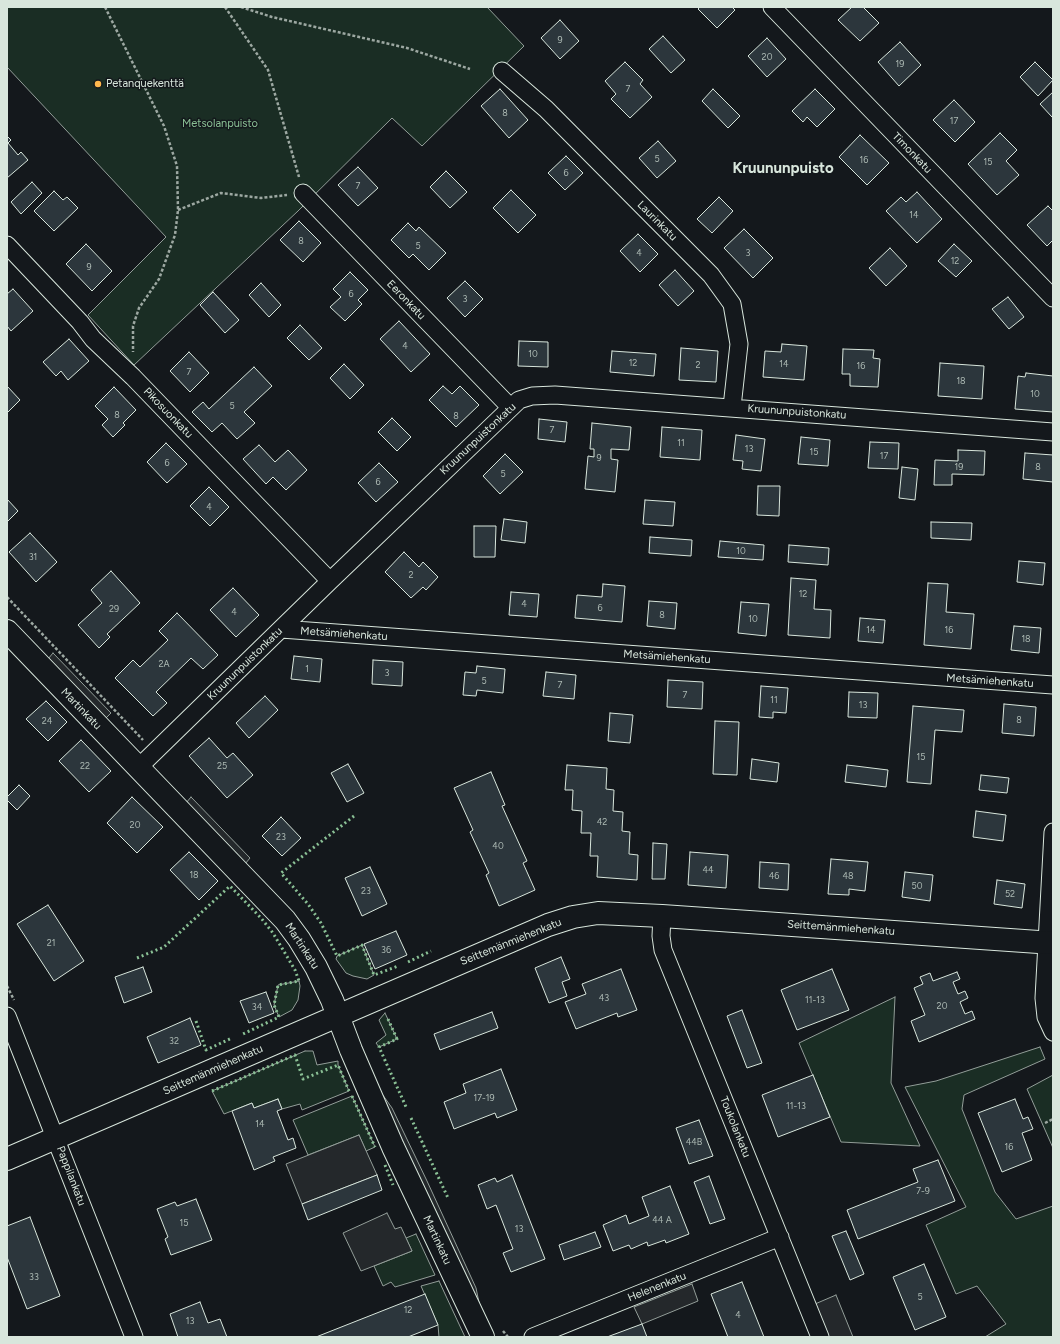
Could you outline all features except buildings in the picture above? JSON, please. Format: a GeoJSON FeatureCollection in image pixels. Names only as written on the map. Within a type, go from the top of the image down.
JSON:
{"type":"FeatureCollection","features":[{"type":"Feature","properties":{"kind":"street","name":"Timonkatu"},"geometry":{"type":"LineString","coordinates":[[772,7],[1053,298]]}},
{"type":"Feature","properties":{"kind":"street","name":"Laurinkatu"},"geometry":{"type":"LineString","coordinates":[[502,71],[546,109],[705,269],[732,304],[739,344],[732,407]]}},
{"type":"Feature","properties":{"kind":"street","name":"Eeronkatu"},"geometry":{"type":"LineString","coordinates":[[303,193],[510,408]]}},
{"type":"Feature","properties":{"kind":"street","name":"Pikosuonkatu"},"geometry":{"type":"LineString","coordinates":[[7,245],[80,322],[93,339],[133,378],[330,581]]}},
{"type":"Feature","properties":{"kind":"street","name":"Kruununpuistonkatu"},"geometry":{"type":"LineString","coordinates":[[138,768],[519,400],[532,396],[555,395],[1053,432]]}},
{"type":"Feature","properties":{"kind":"street","name":"Metsämiehenkatu"},"geometry":{"type":"LineString","coordinates":[[281,629],[1053,685]]}},
{"type":"Feature","properties":{"kind":"street","name":"Martinkatu"},"geometry":{"type":"LineString","coordinates":[[7,631],[286,920],[316,966],[393,1147],[483,1337]]}},
{"type":"Feature","properties":{"kind":"street"},"geometry":{"type":"LineString","coordinates":[[1053,832],[1050,943],[1044,998],[1046,1017],[1053,1032]]}},
{"type":"Feature","properties":{"kind":"street","name":"Seittemänmiehenkatu"},"geometry":{"type":"LineString","coordinates":[[7,1160],[548,925],[573,917],[598,913],[662,916],[1050,943]]}},
{"type":"Feature","properties":{"kind":"street","name":"Toukolankatu"},"geometry":{"type":"LineString","coordinates":[[662,916],[661,936],[663,950],[820,1337]]}},
{"type":"Feature","properties":{"kind":"street","name":"Pappilankatu"},"geometry":{"type":"LineString","coordinates":[[7,1016],[134,1337]]}},
{"type":"Feature","properties":{"kind":"street","name":"Helenenkatu"},"geometry":{"type":"LineString","coordinates":[[533,1337],[780,1237]]}},
{"type":"Feature","properties":{"kind":"path"},"geometry":{"type":"LineString","coordinates":[[106,7],[164,126],[177,166],[178,210],[175,235],[159,279],[139,308],[133,326],[133,378]]}},
{"type":"Feature","properties":{"kind":"path"},"geometry":{"type":"LineString","coordinates":[[178,210],[221,193],[261,198],[303,193],[268,70],[225,7]]}},
{"type":"Feature","properties":{"kind":"path"},"geometry":{"type":"LineString","coordinates":[[241,7],[272,17],[407,48],[470,69]]}},
{"type":"Feature","properties":{"kind":"path"},"geometry":{"type":"LineString","coordinates":[[1045,1123],[1053,1119]]}},
{"type":"Feature","properties":{"kind":"green space","name":"Metsolanpuisto"},"geometry":{"type":"Polygon","coordinates":[[[7,7],[487,7],[524,46],[422,146],[392,118],[298,211],[134,365],[88,315],[166,237],[7,67],[7,7]]]}},
{"type":"Feature","properties":{"kind":"green space"},"geometry":{"type":"Polygon","coordinates":[[[362,945],[374,975],[367,979],[346,973],[336,959],[337,956],[362,945]]]}},
{"type":"Feature","properties":{"kind":"green space"},"geometry":{"type":"Polygon","coordinates":[[[299,981],[300,986],[298,1000],[292,1010],[279,1017],[274,1005],[278,985],[299,981]]]}},
{"type":"Feature","properties":{"kind":"green space"},"geometry":{"type":"Polygon","coordinates":[[[895,997],[891,1083],[920,1146],[841,1142],[799,1043],[895,997]]]}},
{"type":"Feature","properties":{"kind":"green space"},"geometry":{"type":"Polygon","coordinates":[[[385,1013],[397,1039],[379,1047],[376,1043],[386,1035],[379,1020],[385,1013]]]}},
{"type":"Feature","properties":{"kind":"green space"},"geometry":{"type":"Polygon","coordinates":[[[1040,1047],[1045,1059],[964,1095],[962,1109],[995,1192],[1016,1219],[1053,1206],[1053,1337],[985,1337],[1006,1324],[977,1286],[956,1294],[926,1225],[966,1207],[905,1087],[936,1081],[1040,1047]]]}},
{"type":"Feature","properties":{"kind":"green space"},"geometry":{"type":"Polygon","coordinates":[[[305,1051],[313,1051],[317,1065],[338,1061],[338,1065],[349,1091],[302,1110],[300,1104],[282,1109],[278,1099],[254,1108],[252,1103],[224,1114],[212,1091],[305,1051]]]}},
{"type":"Feature","properties":{"kind":"green space"},"geometry":{"type":"Polygon","coordinates":[[[1053,1075],[1053,1148],[1027,1089],[1053,1075]]]}},
{"type":"Feature","properties":{"kind":"green space"},"geometry":{"type":"Polygon","coordinates":[[[352,1096],[375,1147],[366,1151],[359,1135],[308,1155],[293,1120],[352,1096]]]}},
{"type":"Feature","properties":{"kind":"green space"},"geometry":{"type":"Polygon","coordinates":[[[416,1234],[435,1275],[395,1287],[391,1282],[383,1286],[374,1266],[412,1251],[406,1238],[416,1234]]]}},
{"type":"Feature","properties":{"kind":"green space"},"geometry":{"type":"Polygon","coordinates":[[[439,1281],[465,1337],[439,1337],[438,1325],[421,1286],[439,1281]]]}},
{"type":"Feature","properties":{"kind":"shaded area"},"geometry":{"type":"Polygon","coordinates":[[[53,653],[111,713],[105,719],[48,659],[53,653]]]}},
{"type":"Feature","properties":{"kind":"shaded area"},"geometry":{"type":"Polygon","coordinates":[[[191,797],[250,858],[245,864],[186,803],[191,797]]]}},
{"type":"Feature","properties":{"kind":"shaded area"},"geometry":{"type":"Polygon","coordinates":[[[375,1084],[392,1108],[427,1181],[476,1288],[481,1312],[375,1084]]]}},
{"type":"Feature","properties":{"kind":"shaded area"},"geometry":{"type":"Polygon","coordinates":[[[359,1135],[377,1175],[302,1204],[286,1164],[359,1135]]]}},
{"type":"Feature","properties":{"kind":"shaded area"},"geometry":{"type":"Polygon","coordinates":[[[387,1213],[395,1229],[401,1227],[412,1251],[361,1271],[343,1233],[387,1213]]]}},
{"type":"Feature","properties":{"kind":"shaded area"},"geometry":{"type":"Polygon","coordinates":[[[692,1284],[698,1301],[642,1324],[634,1307],[692,1284]]]}},
{"type":"Feature","properties":{"kind":"shaded area"},"geometry":{"type":"Polygon","coordinates":[[[836,1295],[853,1337],[828,1337],[815,1304],[836,1295]]]}},
{"type":"Feature","properties":{"kind":"hedge"},"geometry":{"type":"LineString","coordinates":[[354,816],[281,873],[308,904],[321,923],[337,956],[362,945],[374,975],[398,966]]}},
{"type":"Feature","properties":{"kind":"hedge"},"geometry":{"type":"LineString","coordinates":[[137,958],[164,947],[230,886],[261,918],[273,933],[295,970],[299,981],[278,985],[274,1005],[279,1017],[243,1034]]}},
{"type":"Feature","properties":{"kind":"hedge"},"geometry":{"type":"LineString","coordinates":[[408,962],[431,951]]}},
{"type":"Feature","properties":{"kind":"hedge"},"geometry":{"type":"LineString","coordinates":[[388,1019],[397,1039],[379,1047],[407,1109]]}},
{"type":"Feature","properties":{"kind":"hedge"},"geometry":{"type":"LineString","coordinates":[[196,1021],[206,1050],[232,1038]]}},
{"type":"Feature","properties":{"kind":"hedge"},"geometry":{"type":"LineString","coordinates":[[212,1091],[295,1055],[303,1079],[338,1065],[349,1091]]}},
{"type":"Feature","properties":{"kind":"hedge"},"geometry":{"type":"LineString","coordinates":[[352,1096],[375,1147]]}},
{"type":"Feature","properties":{"kind":"hedge"},"geometry":{"type":"LineString","coordinates":[[411,1118],[448,1198]]}},
{"type":"Feature","properties":{"kind":"hedge"},"geometry":{"type":"LineString","coordinates":[[385,1165],[393,1185]]}},
{"type":"Feature","properties":{"kind":"place","name":"Petanquekenttä"},"geometry":{"type":"Point","coordinates":[98,84]}},
{"type":"Feature","properties":{"kind":"district","name":"Kruununpuisto"},"geometry":{"type":"Point","coordinates":[783,169]}}]}
